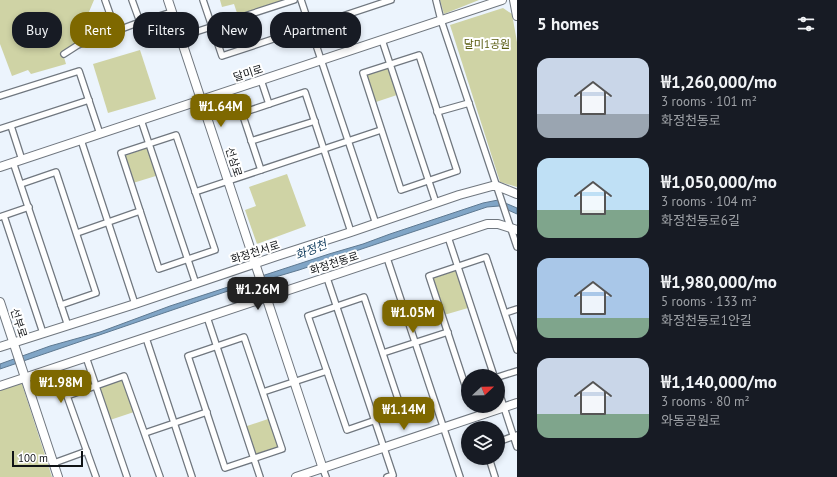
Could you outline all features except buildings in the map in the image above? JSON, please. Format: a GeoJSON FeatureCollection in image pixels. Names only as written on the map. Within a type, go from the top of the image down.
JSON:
{"type":"FeatureCollection","features":[{"type":"Feature","properties":{"kind":"street"},"geometry":{"type":"LineString","coordinates":[[105,0],[109,12]]}},
{"type":"Feature","properties":{"kind":"street"},"geometry":{"type":"LineString","coordinates":[[132,0],[136,12]]}},
{"type":"Feature","properties":{"kind":"street","name":"선삼로"},"geometry":{"type":"LineString","coordinates":[[168,0],[172,12]]}},
{"type":"Feature","properties":{"kind":"street"},"geometry":{"type":"LineString","coordinates":[[203,0],[207,12]]}},
{"type":"Feature","properties":{"kind":"street"},"geometry":{"type":"LineString","coordinates":[[258,12],[294,0]]}},
{"type":"Feature","properties":{"kind":"street"},"geometry":{"type":"LineString","coordinates":[[301,0],[305,12]]}},
{"type":"Feature","properties":{"kind":"street"},"geometry":{"type":"LineString","coordinates":[[355,12],[391,0]]}},
{"type":"Feature","properties":{"kind":"street"},"geometry":{"type":"LineString","coordinates":[[436,0],[441,20],[496,186],[507,218],[514,229],[517,247]]}},
{"type":"Feature","properties":{"kind":"street","name":"달미로"},"geometry":{"type":"LineString","coordinates":[[0,167],[502,0]]}},
{"type":"Feature","properties":{"kind":"street"},"geometry":{"type":"LineString","coordinates":[[514,0],[517,16]]}},
{"type":"Feature","properties":{"kind":"street"},"geometry":{"type":"LineString","coordinates":[[382,40],[436,203]]}},
{"type":"Feature","properties":{"kind":"street"},"geometry":{"type":"LineString","coordinates":[[64,54],[73,48]]}},
{"type":"Feature","properties":{"kind":"street","name":"선삼로"},"geometry":{"type":"LineString","coordinates":[[184,48],[323,468]]}},
{"type":"Feature","properties":{"kind":"street"},"geometry":{"type":"LineString","coordinates":[[219,48],[222,56],[246,48]]}},
{"type":"Feature","properties":{"kind":"street"},"geometry":{"type":"LineString","coordinates":[[317,48],[376,224]]}},
{"type":"Feature","properties":{"kind":"street"},"geometry":{"type":"LineString","coordinates":[[419,55],[437,112],[457,171],[401,190],[363,73],[419,55]]}},
{"type":"Feature","properties":{"kind":"street"},"geometry":{"type":"LineString","coordinates":[[0,96],[79,71],[100,134]]}},
{"type":"Feature","properties":{"kind":"street"},"geometry":{"type":"LineString","coordinates":[[261,80],[269,104]]}},
{"type":"Feature","properties":{"kind":"street"},"geometry":{"type":"LineString","coordinates":[[261,170],[242,113],[305,92],[351,232]]}},
{"type":"Feature","properties":{"kind":"street"},"geometry":{"type":"LineString","coordinates":[[0,129],[89,100]]}},
{"type":"Feature","properties":{"kind":"street"},"geometry":{"type":"LineString","coordinates":[[437,112],[469,103]]}},
{"type":"Feature","properties":{"kind":"street"},"geometry":{"type":"LineString","coordinates":[[141,120],[196,284]]}},
{"type":"Feature","properties":{"kind":"street"},"geometry":{"type":"LineString","coordinates":[[251,141],[315,121]]}},
{"type":"Feature","properties":{"kind":"street"},"geometry":{"type":"LineString","coordinates":[[11,126],[22,160]]}},
{"type":"Feature","properties":{"kind":"street"},"geometry":{"type":"LineString","coordinates":[[195,192],[381,130]]}},
{"type":"Feature","properties":{"kind":"street"},"geometry":{"type":"LineString","coordinates":[[176,135],[195,192],[215,250],[159,269],[121,153],[176,135]]}},
{"type":"Feature","properties":{"kind":"street"},"geometry":{"type":"LineString","coordinates":[[81,140],[135,304]]}},
{"type":"Feature","properties":{"kind":"street"},"geometry":{"type":"LineString","coordinates":[[13,162],[68,326]]}},
{"type":"Feature","properties":{"kind":"street"},"geometry":{"type":"LineString","coordinates":[[21,184],[56,172],[77,233],[96,293],[61,305]]}},
{"type":"Feature","properties":{"kind":"street"},"geometry":{"type":"LineString","coordinates":[[496,186],[517,194]]}},
{"type":"Feature","properties":{"kind":"street","name":"화정천서로"},"geometry":{"type":"LineString","coordinates":[[0,347],[196,284],[459,195],[496,186]]}},
{"type":"Feature","properties":{"kind":"street"},"geometry":{"type":"LineString","coordinates":[[29,207],[2,217],[43,333]]}},
{"type":"Feature","properties":{"kind":"street"},"geometry":{"type":"LineString","coordinates":[[77,233],[140,211]]}},
{"type":"Feature","properties":{"kind":"street","name":"화정천동로"},"geometry":{"type":"LineString","coordinates":[[0,386],[487,224],[498,224],[514,229]]}},
{"type":"Feature","properties":{"kind":"street"},"geometry":{"type":"LineString","coordinates":[[448,237],[492,369]]}},
{"type":"Feature","properties":{"kind":"street"},"geometry":{"type":"LineString","coordinates":[[461,372],[429,276],[486,257],[517,350]]}},
{"type":"Feature","properties":{"kind":"street"},"geometry":{"type":"LineString","coordinates":[[387,258],[460,477]]}},
{"type":"Feature","properties":{"kind":"street"},"geometry":{"type":"LineString","coordinates":[[327,278],[384,448],[391,476]]}},
{"type":"Feature","properties":{"kind":"street"},"geometry":{"type":"LineString","coordinates":[[364,297],[402,411],[347,430],[308,316],[336,306],[364,297]]}},
{"type":"Feature","properties":{"kind":"street","name":"선부로"},"geometry":{"type":"LineString","coordinates":[[0,302],[25,378]]}},
{"type":"Feature","properties":{"kind":"street"},"geometry":{"type":"LineString","coordinates":[[505,313],[517,309]]}},
{"type":"Feature","properties":{"kind":"street"},"geometry":{"type":"LineString","coordinates":[[207,317],[260,477]]}},
{"type":"Feature","properties":{"kind":"street"},"geometry":{"type":"LineString","coordinates":[[383,353],[448,332]]}},
{"type":"Feature","properties":{"kind":"street"},"geometry":{"type":"LineString","coordinates":[[244,337],[282,449],[226,468],[188,356],[217,346],[244,337]]}},
{"type":"Feature","properties":{"kind":"street"},"geometry":{"type":"LineString","coordinates":[[146,338],[192,477]]}},
{"type":"Feature","properties":{"kind":"street"},"geometry":{"type":"LineString","coordinates":[[86,357],[127,477]]}},
{"type":"Feature","properties":{"kind":"street"},"geometry":{"type":"LineString","coordinates":[[263,392],[327,371]]}},
{"type":"Feature","properties":{"kind":"street"},"geometry":{"type":"LineString","coordinates":[[505,375],[517,371]]}},
{"type":"Feature","properties":{"kind":"street"},"geometry":{"type":"LineString","coordinates":[[96,477],[67,396],[124,376],[160,477]]}},
{"type":"Feature","properties":{"kind":"street"},"geometry":{"type":"LineString","coordinates":[[25,378],[58,477]]}},
{"type":"Feature","properties":{"kind":"street"},"geometry":{"type":"LineString","coordinates":[[505,408],[517,403]]}},
{"type":"Feature","properties":{"kind":"street"},"geometry":{"type":"LineString","coordinates":[[505,411],[515,436],[517,447]]}},
{"type":"Feature","properties":{"kind":"street"},"geometry":{"type":"LineString","coordinates":[[145,433],[207,412]]}},
{"type":"Feature","properties":{"kind":"street"},"geometry":{"type":"LineString","coordinates":[[296,477],[489,413]]}},
{"type":"Feature","properties":{"kind":"street"},"geometry":{"type":"LineString","coordinates":[[505,440],[515,436]]}},
{"type":"Feature","properties":{"kind":"street"},"geometry":{"type":"LineString","coordinates":[[54,463],[87,451]]}},
{"type":"Feature","properties":{"kind":"street"},"geometry":{"type":"LineString","coordinates":[[491,465],[495,477]]}},
{"type":"Feature","properties":{"kind":"street"},"geometry":{"type":"LineString","coordinates":[[323,468],[326,477]]}},
{"type":"Feature","properties":{"kind":"green space"},"geometry":{"type":"Polygon","coordinates":[[[0,0],[94,0],[89,12],[70,12],[70,48],[73,48],[63,54],[66,64],[31,74],[28,70],[12,76],[0,44],[0,0]]]}},
{"type":"Feature","properties":{"kind":"green space"},"geometry":{"type":"Polygon","coordinates":[[[220,0],[286,0],[250,12],[237,12],[234,4],[222,7],[220,0]]]}},
{"type":"Feature","properties":{"kind":"green space"},"geometry":{"type":"Polygon","coordinates":[[[440,0],[479,0],[444,14],[440,0]]]}},
{"type":"Feature","properties":{"kind":"green space","name":"달미1공원"},"geometry":{"type":"Polygon","coordinates":[[[503,8],[512,14],[517,42],[517,187],[500,182],[450,25],[503,8]]]}},
{"type":"Feature","properties":{"kind":"green space"},"geometry":{"type":"Polygon","coordinates":[[[140,50],[156,99],[108,113],[93,64],[140,50]]]}},
{"type":"Feature","properties":{"kind":"green space"},"geometry":{"type":"Polygon","coordinates":[[[390,65],[400,94],[373,103],[364,74],[390,65]]]}},
{"type":"Feature","properties":{"kind":"green space"},"geometry":{"type":"Polygon","coordinates":[[[150,147],[159,175],[133,183],[124,156],[150,147]]]}},
{"type":"Feature","properties":{"kind":"green space"},"geometry":{"type":"Polygon","coordinates":[[[287,174],[306,226],[257,244],[245,210],[256,206],[249,187],[287,174]]]}},
{"type":"Feature","properties":{"kind":"green space"},"geometry":{"type":"Polygon","coordinates":[[[456,270],[468,308],[444,315],[432,277],[456,270]]]}},
{"type":"Feature","properties":{"kind":"green space"},"geometry":{"type":"Polygon","coordinates":[[[123,379],[134,412],[110,420],[99,388],[100,386],[123,379]]]}},
{"type":"Feature","properties":{"kind":"green space"},"geometry":{"type":"Polygon","coordinates":[[[21,381],[52,477],[0,477],[0,387],[21,381]]]}},
{"type":"Feature","properties":{"kind":"green space"},"geometry":{"type":"Polygon","coordinates":[[[271,418],[281,448],[254,457],[244,427],[271,418]]]}},
{"type":"Feature","properties":{"kind":"water"},"geometry":{"type":"Polygon","coordinates":[[[498,200],[517,208],[517,214],[499,206],[487,207],[299,270],[225,292],[0,369],[0,364],[50,346],[100,332],[170,306],[363,244],[483,203],[498,200]]]}},
{"type":"Feature","properties":{"kind":"water label","name":"화정천"},"geometry":{"type":"Point","coordinates":[311,250]}}]}
